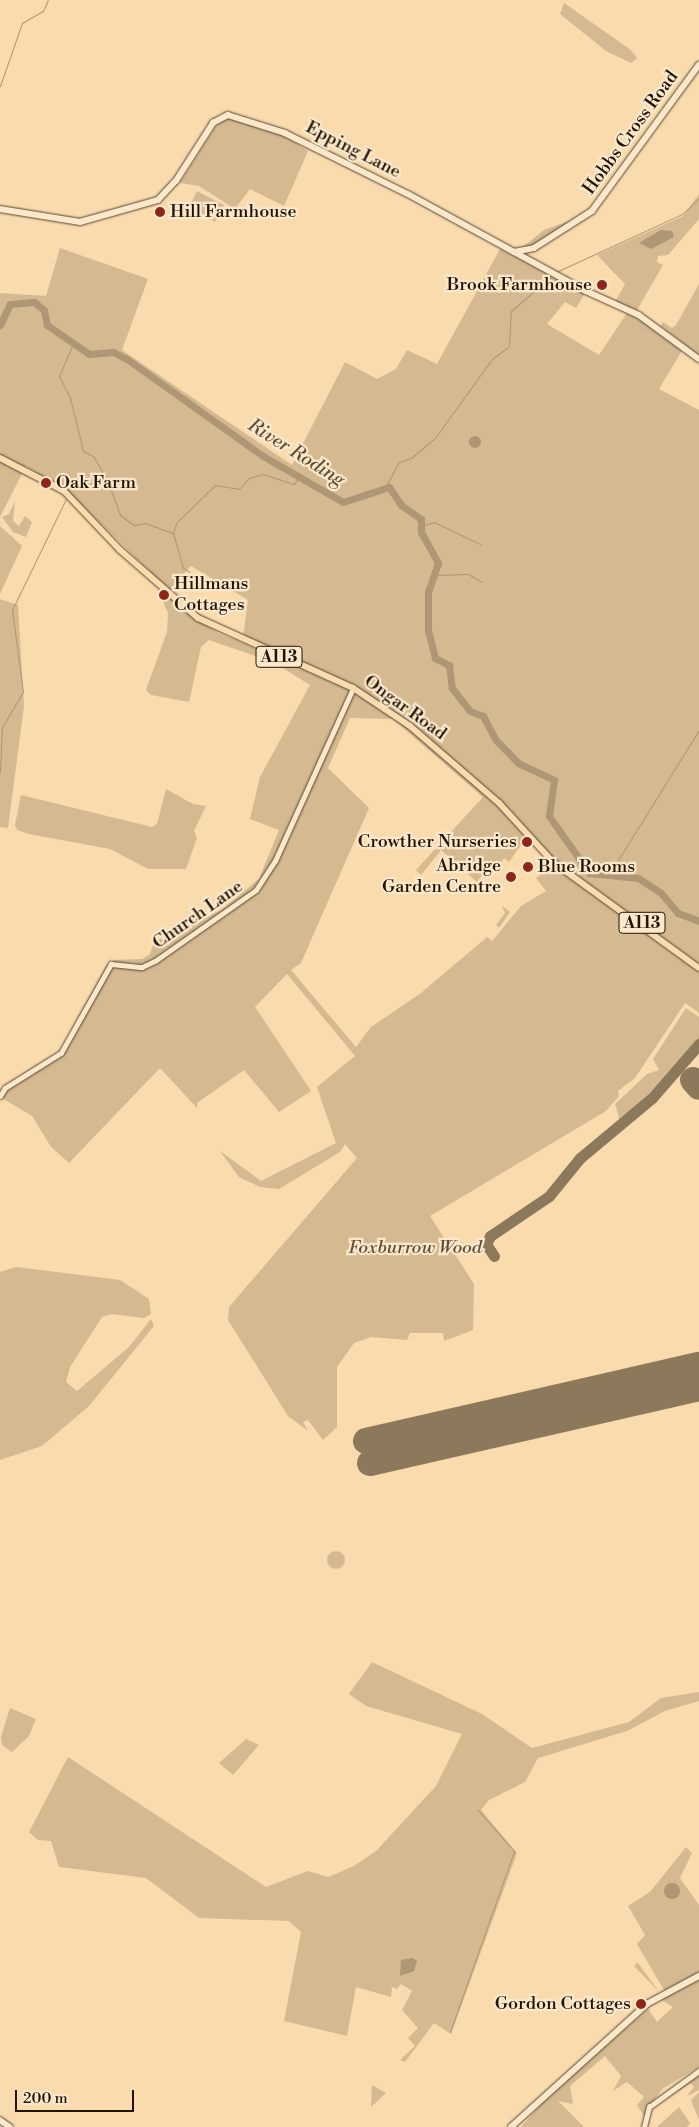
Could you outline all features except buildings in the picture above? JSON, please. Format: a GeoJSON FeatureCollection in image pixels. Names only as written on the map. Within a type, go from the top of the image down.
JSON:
{"type":"FeatureCollection","features":[{"type":"Feature","properties":{"kind":"main road","name":"Ongar Road"},"geometry":{"type":"LineString","coordinates":[[0,458],[64,491],[120,550],[198,618],[353,688],[438,750],[499,803],[553,862],[699,968]]}},
{"type":"Feature","properties":{"kind":"street","name":"Hobbs Cross Road"},"geometry":{"type":"LineString","coordinates":[[514,252],[534,248],[597,206],[699,65]]}},
{"type":"Feature","properties":{"kind":"street","name":"Epping Lane"},"geometry":{"type":"LineString","coordinates":[[0,209],[71,222],[158,200],[176,181],[213,123],[228,115],[285,133],[564,279],[639,315],[699,358]]}},
{"type":"Feature","properties":{"kind":"street"},"geometry":{"type":"LineString","coordinates":[[532,262],[534,248]]}},
{"type":"Feature","properties":{"kind":"street","name":"Church Lane"},"geometry":{"type":"LineString","coordinates":[[0,1096],[5,1088],[61,1053],[111,964],[142,967],[155,961],[256,890],[275,861],[353,688]]}},
{"type":"Feature","properties":{"kind":"street"},"geometry":{"type":"LineString","coordinates":[[511,2127],[648,2004],[699,1976]]}},
{"type":"Feature","properties":{"kind":"street"},"geometry":{"type":"LineString","coordinates":[[644,2127],[649,2107],[699,2071]]}},
{"type":"Feature","properties":{"kind":"street"},"geometry":{"type":"LineString","coordinates":[[0,2120],[10,2127]]}},
{"type":"Feature","properties":{"kind":"green space"},"geometry":{"type":"Polygon","coordinates":[[[564,3],[631,50],[637,58],[631,63],[606,51],[560,14],[564,3]]]}},
{"type":"Feature","properties":{"kind":"green space"},"geometry":{"type":"Polygon","coordinates":[[[228,118],[281,134],[308,151],[284,206],[250,189],[235,209],[199,186],[180,183],[219,121],[228,118]]]}},
{"type":"Feature","properties":{"kind":"green space"},"geometry":{"type":"Polygon","coordinates":[[[197,191],[224,205],[215,222],[189,207],[197,191]]]}},
{"type":"Feature","properties":{"kind":"green space"},"geometry":{"type":"Polygon","coordinates":[[[699,194],[699,219],[668,255],[658,256],[657,262],[663,265],[637,310],[615,302],[625,284],[597,255],[683,216],[699,194]]]}},
{"type":"Feature","properties":{"kind":"green space"},"geometry":{"type":"Polygon","coordinates":[[[572,220],[533,246],[519,250],[544,230],[572,220]]]}},
{"type":"Feature","properties":{"kind":"green space","name":"Foxburrow Wood"},"geometry":{"type":"Polygon","coordinates":[[[60,248],[148,279],[122,350],[292,465],[345,362],[377,379],[396,369],[407,350],[437,364],[500,249],[585,293],[576,308],[565,302],[547,324],[599,355],[627,313],[670,336],[683,349],[659,389],[699,410],[699,1013],[685,1003],[635,1078],[618,1091],[619,1096],[606,1111],[430,1216],[474,1284],[473,1330],[444,1341],[443,1333],[410,1333],[407,1340],[371,1337],[354,1343],[337,1367],[337,1427],[323,1440],[308,1420],[303,1422],[308,1431],[288,1416],[228,1320],[229,1307],[357,1158],[345,1144],[340,1152],[279,1189],[260,1187],[239,1177],[220,1151],[261,1181],[336,1143],[317,1087],[355,1056],[287,974],[255,1007],[311,1091],[279,1112],[244,1070],[197,1103],[197,1108],[160,1068],[69,1163],[51,1147],[32,1116],[0,1097],[12,1080],[38,1070],[60,1052],[106,966],[115,960],[142,959],[150,954],[154,942],[221,910],[259,879],[279,830],[250,819],[260,777],[310,685],[273,662],[209,640],[201,647],[189,702],[151,695],[146,690],[167,632],[168,613],[158,590],[218,633],[302,667],[243,638],[248,600],[191,566],[169,590],[69,493],[26,466],[0,517],[0,293],[46,296],[60,248]],[[350,718],[328,768],[369,808],[301,963],[291,970],[356,1047],[371,1027],[421,993],[487,937],[492,941],[521,906],[546,891],[536,878],[556,863],[497,800],[400,719],[495,801],[526,838],[509,862],[504,858],[492,874],[486,870],[477,882],[441,850],[421,875],[416,870],[483,797],[393,719],[350,718]]]}},
{"type":"Feature","properties":{"kind":"green space"},"geometry":{"type":"Polygon","coordinates":[[[699,284],[699,356],[661,326],[663,322],[672,328],[676,325],[699,284]]]}},
{"type":"Feature","properties":{"kind":"green space"},"geometry":{"type":"Polygon","coordinates":[[[15,501],[13,521],[19,526],[25,516],[32,522],[26,537],[13,532],[2,517],[9,514],[15,501]]]}},
{"type":"Feature","properties":{"kind":"green space"},"geometry":{"type":"Polygon","coordinates":[[[0,526],[22,546],[0,594],[0,526]]]}},
{"type":"Feature","properties":{"kind":"green space"},"geometry":{"type":"Polygon","coordinates":[[[0,599],[18,605],[24,706],[8,828],[0,827],[0,599]]]}},
{"type":"Feature","properties":{"kind":"green space"},"geometry":{"type":"Polygon","coordinates":[[[166,789],[193,804],[206,806],[194,831],[197,838],[186,869],[148,869],[110,849],[29,834],[17,830],[15,825],[21,795],[152,827],[157,824],[166,789]]]}},
{"type":"Feature","properties":{"kind":"green space"},"geometry":{"type":"Polygon","coordinates":[[[502,906],[510,912],[499,928],[496,925],[505,913],[502,906]]]}},
{"type":"Feature","properties":{"kind":"green space"},"geometry":{"type":"Polygon","coordinates":[[[686,1008],[699,1017],[699,1039],[657,1089],[620,1121],[615,1104],[647,1074],[659,1070],[653,1059],[686,1008]]]}},
{"type":"Feature","properties":{"kind":"green space"},"geometry":{"type":"Polygon","coordinates":[[[16,1267],[120,1280],[149,1299],[151,1314],[144,1318],[111,1314],[102,1317],[70,1367],[66,1382],[77,1391],[129,1347],[151,1319],[154,1326],[89,1406],[42,1446],[0,1460],[0,1272],[16,1267]]]}},
{"type":"Feature","properties":{"kind":"green space"},"geometry":{"type":"Polygon","coordinates":[[[336,1551],[342,1554],[345,1560],[342,1566],[336,1569],[330,1566],[327,1560],[330,1554],[336,1551]]]}},
{"type":"Feature","properties":{"kind":"green space"},"geometry":{"type":"Polygon","coordinates":[[[372,1662],[482,1714],[532,1748],[629,1722],[661,1698],[699,1692],[699,1701],[665,1711],[627,1731],[538,1758],[525,1782],[489,1800],[481,1810],[517,1853],[451,2034],[434,2023],[405,2062],[400,2060],[415,2046],[408,2038],[418,2028],[402,2010],[412,1991],[401,1984],[397,1989],[392,1987],[391,1997],[356,1987],[347,2036],[284,2021],[301,1932],[289,1921],[199,1918],[146,1878],[59,1867],[51,1841],[38,1840],[29,1832],[68,1757],[266,1887],[308,1871],[328,1877],[354,1866],[376,1851],[436,1786],[462,1734],[366,1706],[349,1694],[372,1662]]]}},
{"type":"Feature","properties":{"kind":"green space"},"geometry":{"type":"Polygon","coordinates":[[[10,1708],[36,1719],[29,1736],[12,1752],[2,1745],[1,1737],[10,1708]]]}},
{"type":"Feature","properties":{"kind":"green space"},"geometry":{"type":"Polygon","coordinates":[[[246,1739],[259,1745],[233,1775],[219,1763],[246,1739]]]}},
{"type":"Feature","properties":{"kind":"green space"},"geometry":{"type":"Polygon","coordinates":[[[686,1847],[692,1853],[680,1878],[699,1905],[699,1975],[664,1990],[637,1944],[645,1935],[628,1906],[650,1892],[686,1847]]]}},
{"type":"Feature","properties":{"kind":"green space"},"geometry":{"type":"Polygon","coordinates":[[[638,1963],[659,1992],[634,1966],[638,1963]]]}},
{"type":"Feature","properties":{"kind":"green space"},"geometry":{"type":"Polygon","coordinates":[[[699,1979],[699,2067],[662,2089],[644,2116],[637,2105],[644,2097],[627,2082],[613,2091],[621,2076],[605,2056],[570,2086],[573,2104],[558,2101],[584,2127],[521,2127],[550,2094],[648,2009],[657,2022],[673,2007],[660,1999],[699,1979]]]}},
{"type":"Feature","properties":{"kind":"green space"},"geometry":{"type":"Polygon","coordinates":[[[699,2072],[699,2090],[687,2096],[694,2087],[691,2083],[649,2110],[699,2072]]]}},
{"type":"Feature","properties":{"kind":"green space"},"geometry":{"type":"Polygon","coordinates":[[[372,2085],[386,2093],[371,2107],[372,2085]]]}},
{"type":"Feature","properties":{"kind":"green space"},"geometry":{"type":"Polygon","coordinates":[[[699,2092],[699,2120],[691,2100],[699,2092]]]}},
{"type":"Feature","properties":{"kind":"green space"},"geometry":{"type":"Polygon","coordinates":[[[679,2107],[690,2123],[687,2127],[657,2127],[679,2107]]]}},
{"type":"Feature","properties":{"kind":"shaded area"},"geometry":{"type":"Polygon","coordinates":[[[661,230],[672,231],[674,237],[651,249],[639,243],[661,230]]]}},
{"type":"Feature","properties":{"kind":"shaded area"},"geometry":{"type":"Polygon","coordinates":[[[473,436],[477,436],[481,442],[477,448],[473,448],[469,444],[469,440],[473,436]]]}},
{"type":"Feature","properties":{"kind":"shaded area"},"geometry":{"type":"Polygon","coordinates":[[[672,1883],[678,1885],[680,1891],[678,1897],[672,1899],[666,1897],[664,1891],[666,1885],[672,1883]]]}},
{"type":"Feature","properties":{"kind":"shaded area"},"geometry":{"type":"Polygon","coordinates":[[[413,1958],[417,1961],[414,1971],[400,1976],[401,1960],[413,1958]]]}},
{"type":"Feature","properties":{"kind":"waterway"},"geometry":{"type":"LineString","coordinates":[[0,86],[22,23],[43,11],[48,0]]}},
{"type":"Feature","properties":{"kind":"waterway"},"geometry":{"type":"LineString","coordinates":[[556,272],[682,214],[699,198]]}},
{"type":"Feature","properties":{"kind":"waterway"},"geometry":{"type":"LineString","coordinates":[[386,486],[399,462],[411,458],[435,438],[492,359],[509,346],[511,311],[553,275]]}},
{"type":"Feature","properties":{"kind":"waterway","name":"River Roding"},"geometry":{"type":"LineString","coordinates":[[0,325],[10,304],[34,302],[44,310],[47,325],[89,354],[113,352],[127,359],[263,456],[343,502],[389,487],[401,505],[421,519],[421,532],[438,563],[428,592],[428,630],[435,658],[449,665],[452,688],[470,711],[483,716],[496,740],[518,763],[554,780],[549,816],[589,873],[638,878],[661,893],[678,913],[699,921]]}},
{"type":"Feature","properties":{"kind":"waterway"},"geometry":{"type":"LineString","coordinates":[[74,341],[59,376],[70,398],[83,451],[93,456],[107,479],[120,515],[134,525],[145,523],[173,533],[183,568],[190,572]]}},
{"type":"Feature","properties":{"kind":"waterway"},"geometry":{"type":"LineString","coordinates":[[173,532],[177,522],[215,485],[239,489],[249,478],[263,474],[294,484],[299,476]]}},
{"type":"Feature","properties":{"kind":"waterway"},"geometry":{"type":"LineString","coordinates":[[0,772],[2,727],[23,692],[12,610],[66,499]]}},
{"type":"Feature","properties":{"kind":"waterway"},"geometry":{"type":"LineString","coordinates":[[421,526],[434,522],[482,545]]}},
{"type":"Feature","properties":{"kind":"waterway"},"geometry":{"type":"LineString","coordinates":[[436,575],[468,574],[482,582]]}},
{"type":"Feature","properties":{"kind":"waterway"},"geometry":{"type":"LineString","coordinates":[[610,873],[699,730]]}},
{"type":"Feature","properties":{"kind":"waterway"},"geometry":{"type":"LineString","coordinates":[[450,2032],[514,1851],[478,1810]]}},
{"type":"Feature","properties":{"kind":"taxiway"},"geometry":{"type":"LineString","coordinates":[[494,1256],[486,1244],[490,1236],[549,1196],[580,1158],[652,1098],[699,1044]]}},
{"type":"Feature","properties":{"kind":"runway"},"geometry":{"type":"LineString","coordinates":[[693,1080],[699,1087]]}},
{"type":"Feature","properties":{"kind":"runway"},"geometry":{"type":"LineString","coordinates":[[366,1441],[699,1365]]}},
{"type":"Feature","properties":{"kind":"runway"},"geometry":{"type":"LineString","coordinates":[[370,1463],[699,1388]]}},
{"type":"Feature","properties":{"kind":"place","name":"Hill Farmhouse"},"geometry":{"type":"Point","coordinates":[160,212]}},
{"type":"Feature","properties":{"kind":"place","name":"Brook Farmhouse"},"geometry":{"type":"Point","coordinates":[602,285]}},
{"type":"Feature","properties":{"kind":"place","name":"Oak Farm"},"geometry":{"type":"Point","coordinates":[46,483]}},
{"type":"Feature","properties":{"kind":"place","name":"Hillmans Cottages"},"geometry":{"type":"Point","coordinates":[164,595]}},
{"type":"Feature","properties":{"kind":"place","name":"Crowther Nurseries"},"geometry":{"type":"Point","coordinates":[527,842]}},
{"type":"Feature","properties":{"kind":"place","name":"Blue Rooms"},"geometry":{"type":"Point","coordinates":[528,867]}},
{"type":"Feature","properties":{"kind":"place","name":"Abridge Garden Centre"},"geometry":{"type":"Point","coordinates":[511,877]}},
{"type":"Feature","properties":{"kind":"place","name":"Gordon Cottages"},"geometry":{"type":"Point","coordinates":[641,2004]}}]}
